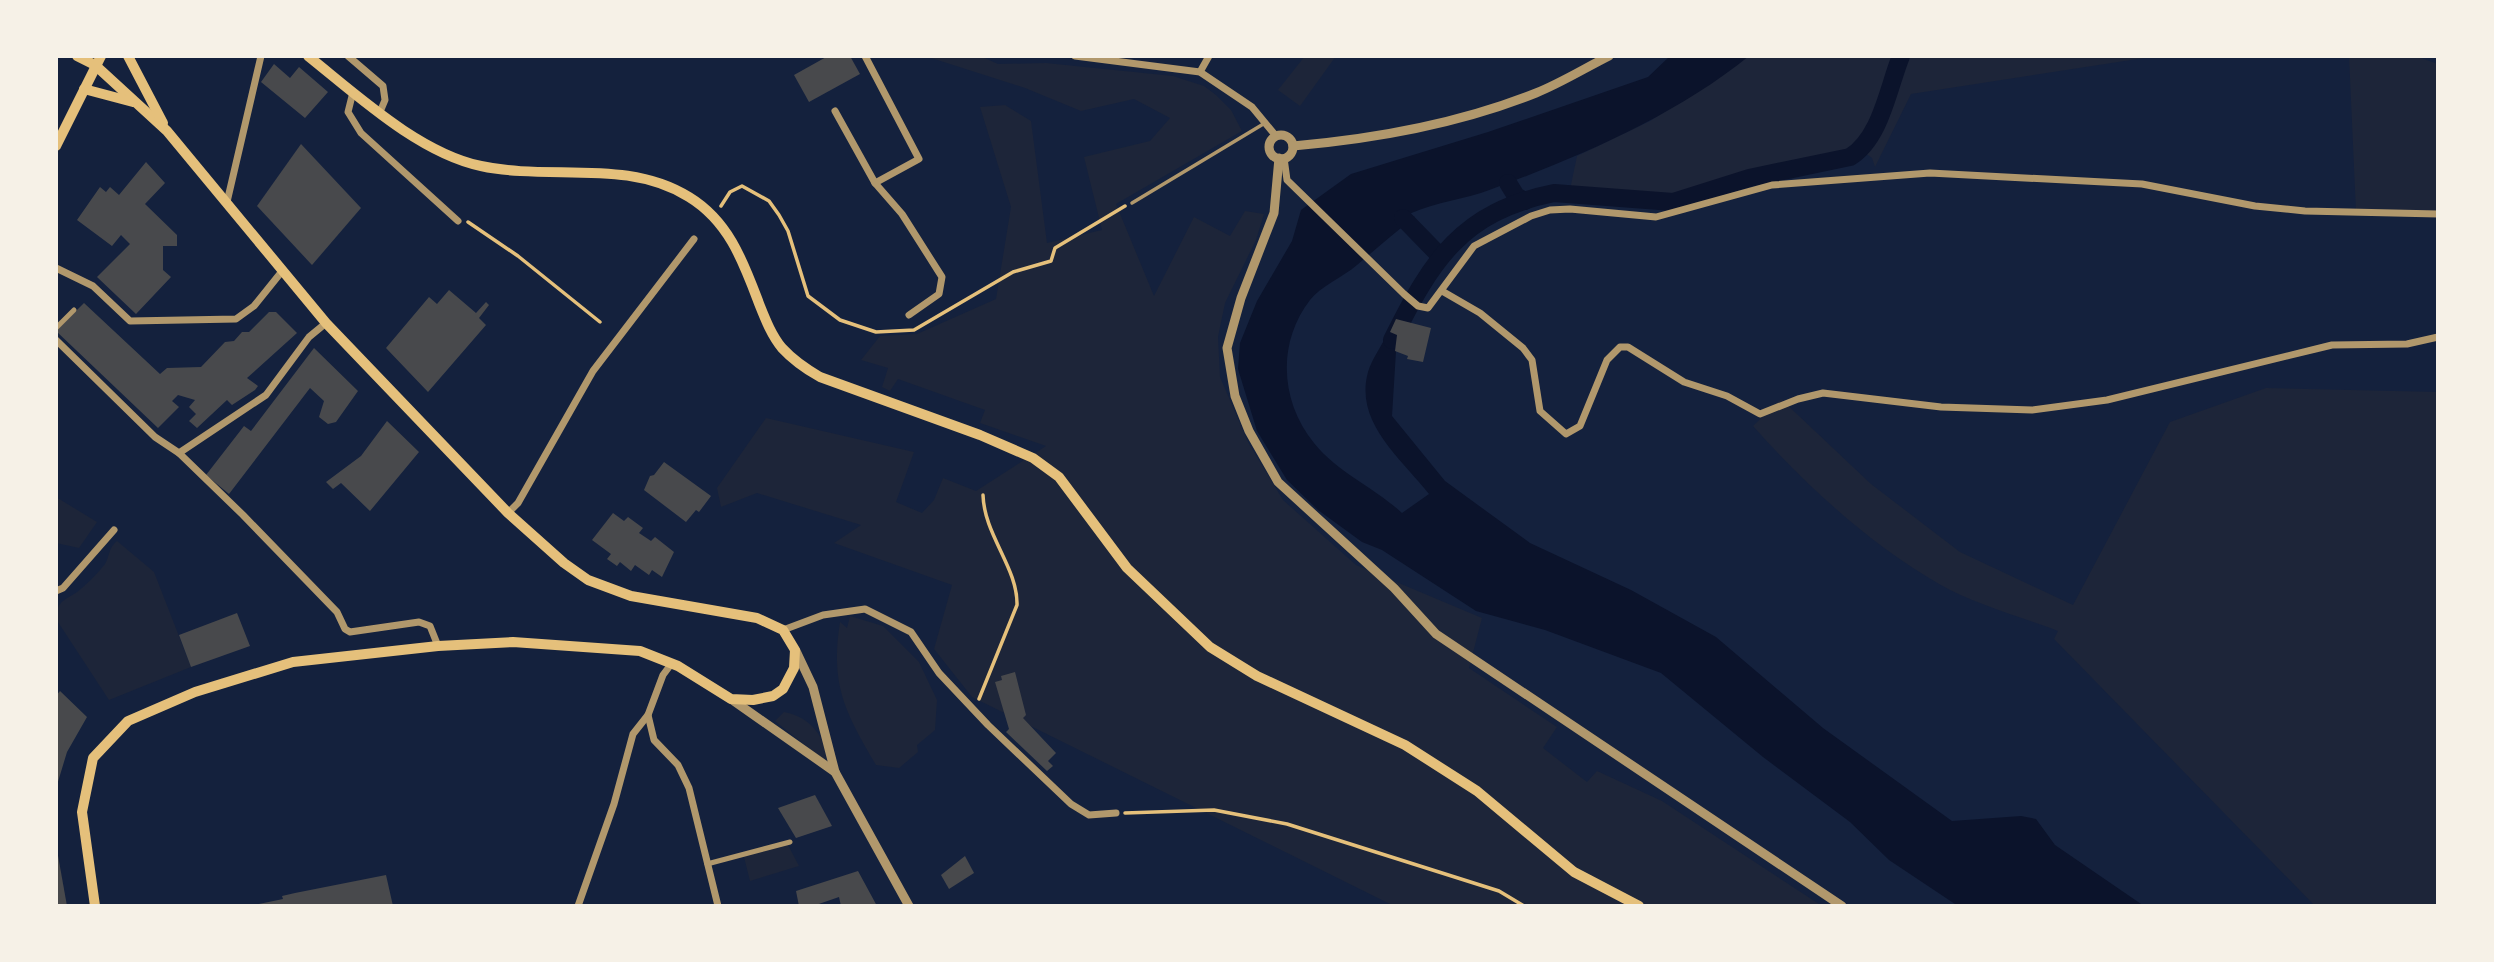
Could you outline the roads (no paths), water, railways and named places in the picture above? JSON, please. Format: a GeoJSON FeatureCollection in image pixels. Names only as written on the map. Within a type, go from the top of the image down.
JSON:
{"type":"FeatureCollection","features":[{"type":"Feature","properties":{"kind":"main road"},"geometry":{"type":"LineString","coordinates":[[77,56],[98,61],[136,103],[167,131],[228,201],[326,323],[508,513],[564,563],[588,580],[631,596],[757,618],[783,629],[795,650],[791,679],[783,689],[773,696],[753,700],[730,699],[672,663],[640,651],[513,642],[438,646],[309,660],[271,667],[195,692],[128,721],[106,741],[93,758],[82,811],[95,906]]}},
{"type":"Feature","properties":{"kind":"main road"},"geometry":{"type":"LineString","coordinates":[[128,56],[167,131]]}},
{"type":"Feature","properties":{"kind":"main road"},"geometry":{"type":"LineString","coordinates":[[308,56],[421,141],[449,155],[480,166],[618,174],[667,185],[703,206],[732,238],[769,329],[781,347],[800,365],[820,377],[981,435],[1033,457],[1059,477],[1127,568],[1210,647],[1257,676],[1405,745],[1477,791],[1574,872],[1639,906]]}},
{"type":"Feature","properties":{"kind":"main road"},"geometry":{"type":"LineString","coordinates":[[56,146],[98,61]]}},
{"type":"Feature","properties":{"kind":"main road"},"geometry":{"type":"LineString","coordinates":[[84,89],[136,103]]}},
{"type":"Feature","properties":{"kind":"street"},"geometry":{"type":"LineString","coordinates":[[228,201],[261,56]]}},
{"type":"Feature","properties":{"kind":"street"},"geometry":{"type":"LineString","coordinates":[[348,56],[383,86],[385,100],[380,112]]}},
{"type":"Feature","properties":{"kind":"street"},"geometry":{"type":"LineString","coordinates":[[865,56],[919,159],[875,183]]}},
{"type":"Feature","properties":{"kind":"street"},"geometry":{"type":"LineString","coordinates":[[1075,56],[1200,72],[1252,107],[1276,136]]}},
{"type":"Feature","properties":{"kind":"street"},"geometry":{"type":"LineString","coordinates":[[1200,72],[1209,56]]}},
{"type":"Feature","properties":{"kind":"street"},"geometry":{"type":"LineString","coordinates":[[1293,146],[1433,122],[1501,105],[1537,92],[1609,56]]}},
{"type":"Feature","properties":{"kind":"street"},"geometry":{"type":"LineString","coordinates":[[353,92],[348,112],[361,133],[458,221]]}},
{"type":"Feature","properties":{"kind":"street"},"geometry":{"type":"LineString","coordinates":[[835,111],[875,183],[902,214],[942,278],[939,294],[909,315]]}},
{"type":"Feature","properties":{"kind":"street"},"geometry":{"type":"LineString","coordinates":[[1276,136],[1288,137],[1293,146],[1291,154],[1281,158]]}},
{"type":"Feature","properties":{"kind":"street"},"geometry":{"type":"LineString","coordinates":[[1276,136],[1270,149],[1281,158],[1287,180],[1404,294],[1418,306],[1428,308],[1442,291],[1457,265],[1474,246],[1497,232],[1550,210],[1656,217],[1773,185],[1930,173],[2142,184],[2255,206],[2305,211],[2438,214]]}},
{"type":"Feature","properties":{"kind":"street"},"geometry":{"type":"LineString","coordinates":[[1281,158],[1273,213],[1241,298],[1227,348],[1235,396],[1250,431],[1279,482],[1384,578],[1436,634],[1842,906]]}},
{"type":"Feature","properties":{"kind":"street"},"geometry":{"type":"LineString","coordinates":[[508,513],[518,503],[593,371],[694,239]]}},
{"type":"Feature","properties":{"kind":"street"},"geometry":{"type":"LineString","coordinates":[[56,268],[93,286],[130,321],[236,319],[254,306],[283,270]]}},
{"type":"Feature","properties":{"kind":"street"},"geometry":{"type":"LineString","coordinates":[[1442,291],[1480,313],[1523,348],[1532,360],[1541,411],[1566,434],[1580,426],[1607,360],[1620,347],[1628,347],[1684,382],[1727,396],[1760,414],[1798,399],[1823,393],[1941,407],[2032,410],[2107,400],[2332,345],[2407,344],[2438,337]]}},
{"type":"Feature","properties":{"kind":"street"},"geometry":{"type":"LineString","coordinates":[[56,328],[75,310]]}},
{"type":"Feature","properties":{"kind":"street"},"geometry":{"type":"LineString","coordinates":[[179,453],[266,395],[309,337],[326,323]]}},
{"type":"Feature","properties":{"kind":"street"},"geometry":{"type":"LineString","coordinates":[[56,340],[155,437],[179,453],[337,612],[345,629],[350,632],[419,622],[430,626],[438,646]]}},
{"type":"Feature","properties":{"kind":"street"},"geometry":{"type":"LineString","coordinates":[[56,591],[63,588],[114,530]]}},
{"type":"Feature","properties":{"kind":"street"},"geometry":{"type":"LineString","coordinates":[[783,629],[823,615],[864,609],[911,632],[939,673],[1071,804],[1089,815],[1116,813]]}},
{"type":"Feature","properties":{"kind":"street"},"geometry":{"type":"LineString","coordinates":[[795,650],[813,687],[835,772],[909,906]]}},
{"type":"Feature","properties":{"kind":"street"},"geometry":{"type":"LineString","coordinates":[[578,906],[610,817],[633,734],[648,715],[663,675],[672,663]]}},
{"type":"Feature","properties":{"kind":"street"},"geometry":{"type":"LineString","coordinates":[[730,699],[835,772]]}},
{"type":"Feature","properties":{"kind":"street"},"geometry":{"type":"LineString","coordinates":[[648,715],[654,740],[678,765],[688,788],[718,906]]}},
{"type":"Feature","properties":{"kind":"street"},"geometry":{"type":"LineString","coordinates":[[707,864],[790,842]]}},
{"type":"Feature","properties":{"kind":"lane"},"geometry":{"type":"LineString","coordinates":[[1132,203],[1267,122]]}},
{"type":"Feature","properties":{"kind":"waterway"},"geometry":{"type":"LineString","coordinates":[[1392,340],[1421,286],[1453,244],[1472,227],[1522,201],[1554,193],[1673,202],[1749,178],[1850,157],[1861,149],[1876,125],[1901,56]]}},
{"type":"Feature","properties":{"kind":"waterway"},"geometry":{"type":"LineString","coordinates":[[1508,183],[1516,196],[1525,201]]}},
{"type":"Feature","properties":{"kind":"waterway"},"geometry":{"type":"LineString","coordinates":[[1403,218],[1440,256]]}}]}
